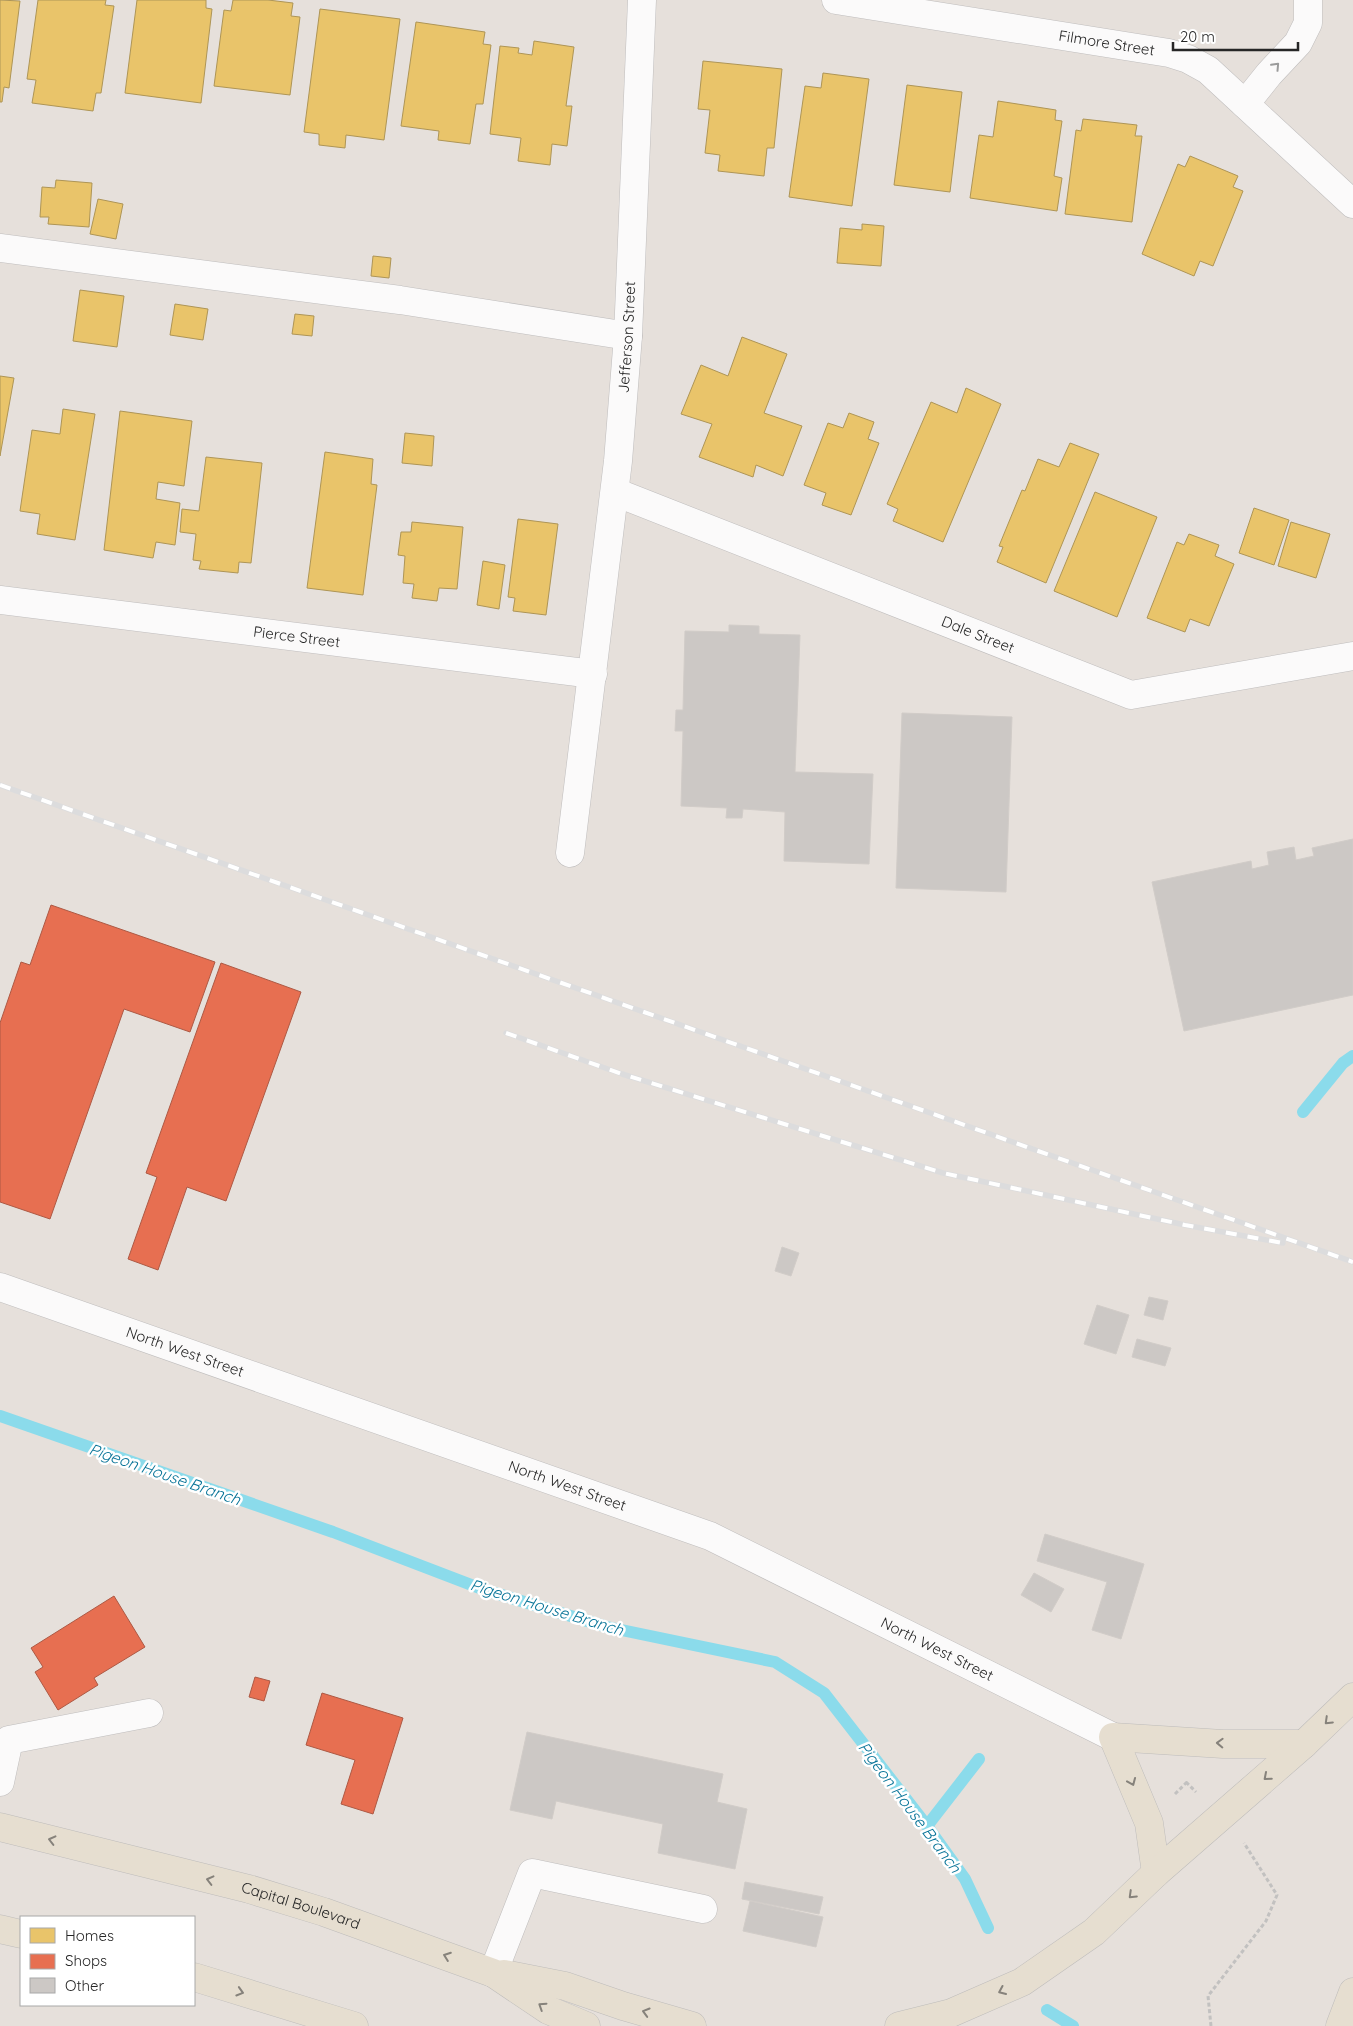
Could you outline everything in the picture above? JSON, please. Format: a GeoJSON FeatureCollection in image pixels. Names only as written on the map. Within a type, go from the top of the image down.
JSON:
{"type":"FeatureCollection","features":[{"type":"Feature","properties":{"kind":"main road"},"geometry":{"type":"LineString","coordinates":[[899,2026],[951,2013],[1022,1982],[1094,1932],[1156,1872],[1304,1744],[1353,1698]]}},
{"type":"Feature","properties":{"kind":"main road"},"geometry":{"type":"LineString","coordinates":[[1156,1872],[1149,1823],[1113,1737],[1223,1744],[1304,1744]]}},
{"type":"Feature","properties":{"kind":"main road","name":"Capital Boulevard"},"geometry":{"type":"LineString","coordinates":[[0,1827],[249,1890],[324,1912],[493,1972],[548,2010],[586,2026]]}},
{"type":"Feature","properties":{"kind":"main road"},"geometry":{"type":"LineString","coordinates":[[0,1929],[20,1934]]}},
{"type":"Feature","properties":{"kind":"main road"},"geometry":{"type":"LineString","coordinates":[[493,1972],[565,1986],[623,2006],[692,2026]]}},
{"type":"Feature","properties":{"kind":"main road"},"geometry":{"type":"LineString","coordinates":[[195,1977],[354,2026]]}},
{"type":"Feature","properties":{"kind":"main road"},"geometry":{"type":"LineString","coordinates":[[1342,2023],[1353,1992]]}},
{"type":"Feature","properties":{"kind":"street","name":"Jefferson Street"},"geometry":{"type":"LineString","coordinates":[[570,853],[615,492],[628,336],[642,0]]}},
{"type":"Feature","properties":{"kind":"street","name":"Filmore Street"},"geometry":{"type":"LineString","coordinates":[[836,0],[1169,53],[1188,59],[1208,70],[1353,204]]}},
{"type":"Feature","properties":{"kind":"street"},"geometry":{"type":"LineString","coordinates":[[1245,104],[1269,74],[1298,43],[1308,23],[1308,0]]}},
{"type":"Feature","properties":{"kind":"street"},"geometry":{"type":"LineString","coordinates":[[0,248],[390,299],[628,336]]}},
{"type":"Feature","properties":{"kind":"street","name":"Dale Street"},"geometry":{"type":"LineString","coordinates":[[615,492],[1131,694],[1353,656]]}},
{"type":"Feature","properties":{"kind":"street","name":"Pierce Street"},"geometry":{"type":"LineString","coordinates":[[0,600],[593,674]]}},
{"type":"Feature","properties":{"kind":"street","name":"North West Street"},"geometry":{"type":"LineString","coordinates":[[0,1287],[710,1536],[1113,1737]]}},
{"type":"Feature","properties":{"kind":"street"},"geometry":{"type":"LineString","coordinates":[[0,1782],[9,1740],[149,1713]]}},
{"type":"Feature","properties":{"kind":"street"},"geometry":{"type":"LineString","coordinates":[[493,1972],[532,1872],[703,1909]]}},
{"type":"Feature","properties":{"kind":"path"},"geometry":{"type":"LineString","coordinates":[[1211,2026],[1208,1996],[1266,1921],[1277,1895],[1242,1840]]}},
{"type":"Feature","properties":{"kind":"building: Homes"},"geometry":{"type":"Polygon","coordinates":[[[0,0],[20,1],[9,88],[4,87],[2,102],[0,102],[0,0]]]}},
{"type":"Feature","properties":{"kind":"building: Homes"},"geometry":{"type":"Polygon","coordinates":[[[38,0],[106,0],[105,5],[114,6],[101,93],[96,93],[93,111],[32,103],[36,80],[27,79],[38,0]]]}},
{"type":"Feature","properties":{"kind":"building: Homes"},"geometry":{"type":"Polygon","coordinates":[[[137,0],[206,0],[206,8],[212,9],[201,103],[125,93],[137,0]]]}},
{"type":"Feature","properties":{"kind":"building: Homes"},"geometry":{"type":"Polygon","coordinates":[[[233,0],[268,0],[293,3],[291,16],[300,17],[290,95],[214,86],[224,10],[231,11],[233,0]]]}},
{"type":"Feature","properties":{"kind":"building: Homes"},"geometry":{"type":"Polygon","coordinates":[[[320,9],[400,19],[384,140],[346,135],[345,148],[319,145],[319,134],[304,132],[320,9]]]}},
{"type":"Feature","properties":{"kind":"building: Homes"},"geometry":{"type":"Polygon","coordinates":[[[416,22],[485,32],[483,44],[491,45],[483,104],[476,104],[470,144],[438,140],[439,131],[401,126],[416,22]]]}},
{"type":"Feature","properties":{"kind":"building: Homes"},"geometry":{"type":"Polygon","coordinates":[[[534,41],[574,47],[566,106],[572,106],[567,146],[552,144],[550,165],[518,161],[521,138],[490,134],[500,46],[519,48],[518,53],[532,55],[534,41]]]}},
{"type":"Feature","properties":{"kind":"building: Homes"},"geometry":{"type":"Polygon","coordinates":[[[703,61],[782,69],[774,148],[767,148],[764,176],[718,171],[720,155],[705,153],[710,110],[698,109],[703,61]]]}},
{"type":"Feature","properties":{"kind":"building: Homes"},"geometry":{"type":"Polygon","coordinates":[[[823,73],[869,79],[852,206],[789,197],[805,86],[821,88],[823,73]]]}},
{"type":"Feature","properties":{"kind":"building: Homes"},"geometry":{"type":"Polygon","coordinates":[[[907,85],[962,92],[950,192],[894,185],[907,85]]]}},
{"type":"Feature","properties":{"kind":"building: Homes"},"geometry":{"type":"Polygon","coordinates":[[[998,101],[1056,110],[1055,120],[1062,121],[1054,176],[1062,178],[1057,211],[970,198],[979,135],[993,137],[998,101]]]}},
{"type":"Feature","properties":{"kind":"building: Homes"},"geometry":{"type":"Polygon","coordinates":[[[1083,119],[1137,125],[1135,136],[1142,136],[1132,222],[1065,214],[1076,130],[1081,131],[1083,119]]]}},
{"type":"Feature","properties":{"kind":"building: Homes"},"geometry":{"type":"Polygon","coordinates":[[[1190,156],[1238,176],[1233,187],[1243,191],[1213,266],[1200,261],[1194,276],[1142,254],[1178,164],[1185,167],[1190,156]]]}},
{"type":"Feature","properties":{"kind":"building: Homes"},"geometry":{"type":"Polygon","coordinates":[[[56,180],[92,183],[89,227],[48,224],[49,217],[40,217],[42,187],[55,188],[56,180]]]}},
{"type":"Feature","properties":{"kind":"building: Homes"},"geometry":{"type":"Polygon","coordinates":[[[98,199],[123,204],[116,239],[90,234],[98,199]]]}},
{"type":"Feature","properties":{"kind":"building: Homes"},"geometry":{"type":"Polygon","coordinates":[[[862,224],[884,226],[881,266],[837,263],[840,228],[862,230],[862,224]]]}},
{"type":"Feature","properties":{"kind":"building: Homes"},"geometry":{"type":"Polygon","coordinates":[[[373,256],[391,258],[389,278],[371,276],[373,256]]]}},
{"type":"Feature","properties":{"kind":"building: Homes"},"geometry":{"type":"Polygon","coordinates":[[[80,290],[124,296],[117,347],[73,341],[80,290]]]}},
{"type":"Feature","properties":{"kind":"building: Homes"},"geometry":{"type":"Polygon","coordinates":[[[175,304],[208,309],[203,340],[170,335],[175,304]]]}},
{"type":"Feature","properties":{"kind":"building: Homes"},"geometry":{"type":"Polygon","coordinates":[[[295,314],[314,316],[312,336],[292,334],[295,314]]]}},
{"type":"Feature","properties":{"kind":"building: Homes"},"geometry":{"type":"Polygon","coordinates":[[[742,337],[787,354],[764,413],[802,426],[783,476],[756,465],[753,477],[699,457],[712,424],[681,414],[701,365],[728,376],[742,337]]]}},
{"type":"Feature","properties":{"kind":"building: Homes"},"geometry":{"type":"Polygon","coordinates":[[[0,376],[14,378],[0,456],[0,376]]]}},
{"type":"Feature","properties":{"kind":"building: Homes"},"geometry":{"type":"Polygon","coordinates":[[[966,388],[1001,404],[943,542],[893,521],[898,509],[887,504],[931,402],[957,413],[966,388]]]}},
{"type":"Feature","properties":{"kind":"building: Homes"},"geometry":{"type":"Polygon","coordinates":[[[63,409],[95,414],[75,540],[37,534],[40,514],[20,511],[32,430],[60,434],[63,409]]]}},
{"type":"Feature","properties":{"kind":"building: Homes"},"geometry":{"type":"Polygon","coordinates":[[[120,411],[192,421],[184,486],[158,482],[156,499],[180,503],[175,545],[156,542],[153,558],[104,550],[120,411]]]}},
{"type":"Feature","properties":{"kind":"building: Homes"},"geometry":{"type":"Polygon","coordinates":[[[849,413],[874,422],[868,439],[879,443],[851,515],[822,505],[826,493],[804,485],[828,423],[843,428],[849,413]]]}},
{"type":"Feature","properties":{"kind":"building: Homes"},"geometry":{"type":"Polygon","coordinates":[[[405,433],[434,436],[432,466],[402,463],[405,433]]]}},
{"type":"Feature","properties":{"kind":"building: Homes"},"geometry":{"type":"Polygon","coordinates":[[[1070,443],[1099,454],[1046,583],[997,562],[1003,547],[999,546],[1022,490],[1025,491],[1038,459],[1059,467],[1070,443]]]}},
{"type":"Feature","properties":{"kind":"building: Homes"},"geometry":{"type":"Polygon","coordinates":[[[325,452],[373,459],[371,484],[377,485],[363,595],[307,588],[325,452]]]}},
{"type":"Feature","properties":{"kind":"building: Homes"},"geometry":{"type":"Polygon","coordinates":[[[206,457],[262,463],[251,563],[239,562],[238,573],[199,569],[201,561],[193,560],[196,534],[180,532],[182,509],[199,511],[206,457]]]}},
{"type":"Feature","properties":{"kind":"building: Homes"},"geometry":{"type":"Polygon","coordinates":[[[1095,492],[1157,517],[1117,617],[1054,591],[1095,492]]]}},
{"type":"Feature","properties":{"kind":"building: Homes"},"geometry":{"type":"Polygon","coordinates":[[[1254,508],[1289,520],[1274,565],[1239,553],[1254,508]]]}},
{"type":"Feature","properties":{"kind":"building: Homes"},"geometry":{"type":"Polygon","coordinates":[[[518,519],[558,524],[546,615],[513,611],[515,598],[508,597],[518,519]]]}},
{"type":"Feature","properties":{"kind":"building: Homes"},"geometry":{"type":"Polygon","coordinates":[[[412,522],[463,527],[457,589],[439,588],[437,601],[412,598],[414,584],[403,583],[405,556],[398,555],[401,532],[411,532],[412,522]]]}},
{"type":"Feature","properties":{"kind":"building: Homes"},"geometry":{"type":"Polygon","coordinates":[[[1291,522],[1330,534],[1316,578],[1278,566],[1291,522]]]}},
{"type":"Feature","properties":{"kind":"building: Homes"},"geometry":{"type":"Polygon","coordinates":[[[1189,534],[1219,545],[1215,556],[1234,564],[1209,626],[1190,619],[1185,632],[1147,618],[1177,542],[1184,545],[1189,534]]]}},
{"type":"Feature","properties":{"kind":"building: Homes"},"geometry":{"type":"Polygon","coordinates":[[[483,561],[505,565],[499,609],[477,605],[483,561]]]}},
{"type":"Feature","properties":{"kind":"building: Shops"},"geometry":{"type":"Polygon","coordinates":[[[51,905],[215,962],[190,1032],[124,1009],[50,1219],[0,1202],[0,1023],[21,962],[30,965],[51,905]]]}},
{"type":"Feature","properties":{"kind":"building: Shops"},"geometry":{"type":"Polygon","coordinates":[[[221,963],[301,992],[226,1201],[187,1187],[158,1270],[128,1259],[157,1177],[146,1173],[221,963]]]}},
{"type":"Feature","properties":{"kind":"building: Shops"},"geometry":{"type":"Polygon","coordinates":[[[114,1596],[145,1647],[94,1678],[98,1685],[58,1710],[35,1672],[43,1667],[31,1648],[114,1596]]]}},
{"type":"Feature","properties":{"kind":"building: Shops"},"geometry":{"type":"Polygon","coordinates":[[[255,1677],[270,1681],[264,1701],[249,1697],[255,1677]]]}},
{"type":"Feature","properties":{"kind":"building: Shops"},"geometry":{"type":"Polygon","coordinates":[[[322,1693],[403,1718],[373,1814],[341,1804],[355,1760],[306,1745],[322,1693]]]}},
{"type":"Feature","properties":{"kind":"building: Other"},"geometry":{"type":"Polygon","coordinates":[[[729,625],[759,626],[759,634],[800,635],[795,772],[873,774],[869,864],[784,861],[785,812],[743,809],[742,818],[726,818],[727,808],[681,806],[683,731],[675,731],[676,710],[683,710],[685,631],[729,632],[729,625]]]}},
{"type":"Feature","properties":{"kind":"building: Other"},"geometry":{"type":"Polygon","coordinates":[[[902,713],[1012,717],[1006,892],[896,888],[902,713]]]}},
{"type":"Feature","properties":{"kind":"building: Other"},"geometry":{"type":"Polygon","coordinates":[[[1353,839],[1353,995],[1184,1031],[1152,882],[1251,861],[1252,869],[1269,865],[1267,852],[1294,847],[1296,860],[1314,856],[1312,848],[1353,839]]]}},
{"type":"Feature","properties":{"kind":"building: Other"},"geometry":{"type":"Polygon","coordinates":[[[782,1247],[799,1253],[791,1276],[775,1271],[782,1247]]]}},
{"type":"Feature","properties":{"kind":"building: Other"},"geometry":{"type":"Polygon","coordinates":[[[1149,1297],[1168,1301],[1163,1320],[1144,1315],[1149,1297]]]}},
{"type":"Feature","properties":{"kind":"building: Other"},"geometry":{"type":"Polygon","coordinates":[[[1097,1305],[1129,1315],[1116,1354],[1084,1344],[1097,1305]]]}},
{"type":"Feature","properties":{"kind":"building: Other"},"geometry":{"type":"Polygon","coordinates":[[[1137,1339],[1171,1348],[1165,1366],[1132,1357],[1137,1339]]]}},
{"type":"Feature","properties":{"kind":"building: Other"},"geometry":{"type":"Polygon","coordinates":[[[1045,1534],[1144,1564],[1121,1639],[1092,1630],[1107,1582],[1037,1561],[1045,1534]]]}},
{"type":"Feature","properties":{"kind":"building: Other"},"geometry":{"type":"Polygon","coordinates":[[[1034,1573],[1064,1589],[1051,1612],[1021,1595],[1034,1573]]]}},
{"type":"Feature","properties":{"kind":"building: Other"},"geometry":{"type":"Polygon","coordinates":[[[527,1732],[723,1774],[717,1802],[747,1809],[735,1869],[658,1853],[663,1824],[556,1801],[552,1819],[510,1810],[527,1732]]]}},
{"type":"Feature","properties":{"kind":"building: Other"},"geometry":{"type":"Polygon","coordinates":[[[745,1882],[823,1897],[819,1914],[742,1899],[745,1882]]]}},
{"type":"Feature","properties":{"kind":"building: Other"},"geometry":{"type":"Polygon","coordinates":[[[750,1901],[823,1917],[816,1947],[743,1931],[750,1901]]]}},
{"type":"Feature","properties":{"kind":"waterway"},"geometry":{"type":"LineString","coordinates":[[1303,1112],[1343,1063],[1353,1056]]}},
{"type":"Feature","properties":{"kind":"waterway","name":"Pigeon House Branch"},"geometry":{"type":"LineString","coordinates":[[0,1416],[333,1532],[482,1589],[607,1627],[775,1662],[824,1693],[927,1826],[965,1879],[988,1928]]}},
{"type":"Feature","properties":{"kind":"waterway"},"geometry":{"type":"LineString","coordinates":[[927,1826],[979,1759]]}},
{"type":"Feature","properties":{"kind":"waterway","name":"Pigeon House Branch"},"geometry":{"type":"LineString","coordinates":[[1047,2010],[1073,2026]]}},
{"type":"Feature","properties":{"kind":"railway"},"geometry":{"type":"LineString","coordinates":[[0,785],[1353,1262]]}},
{"type":"Feature","properties":{"kind":"railway"},"geometry":{"type":"LineString","coordinates":[[506,1033],[622,1074],[943,1173],[1185,1225],[1283,1243]]}}]}
